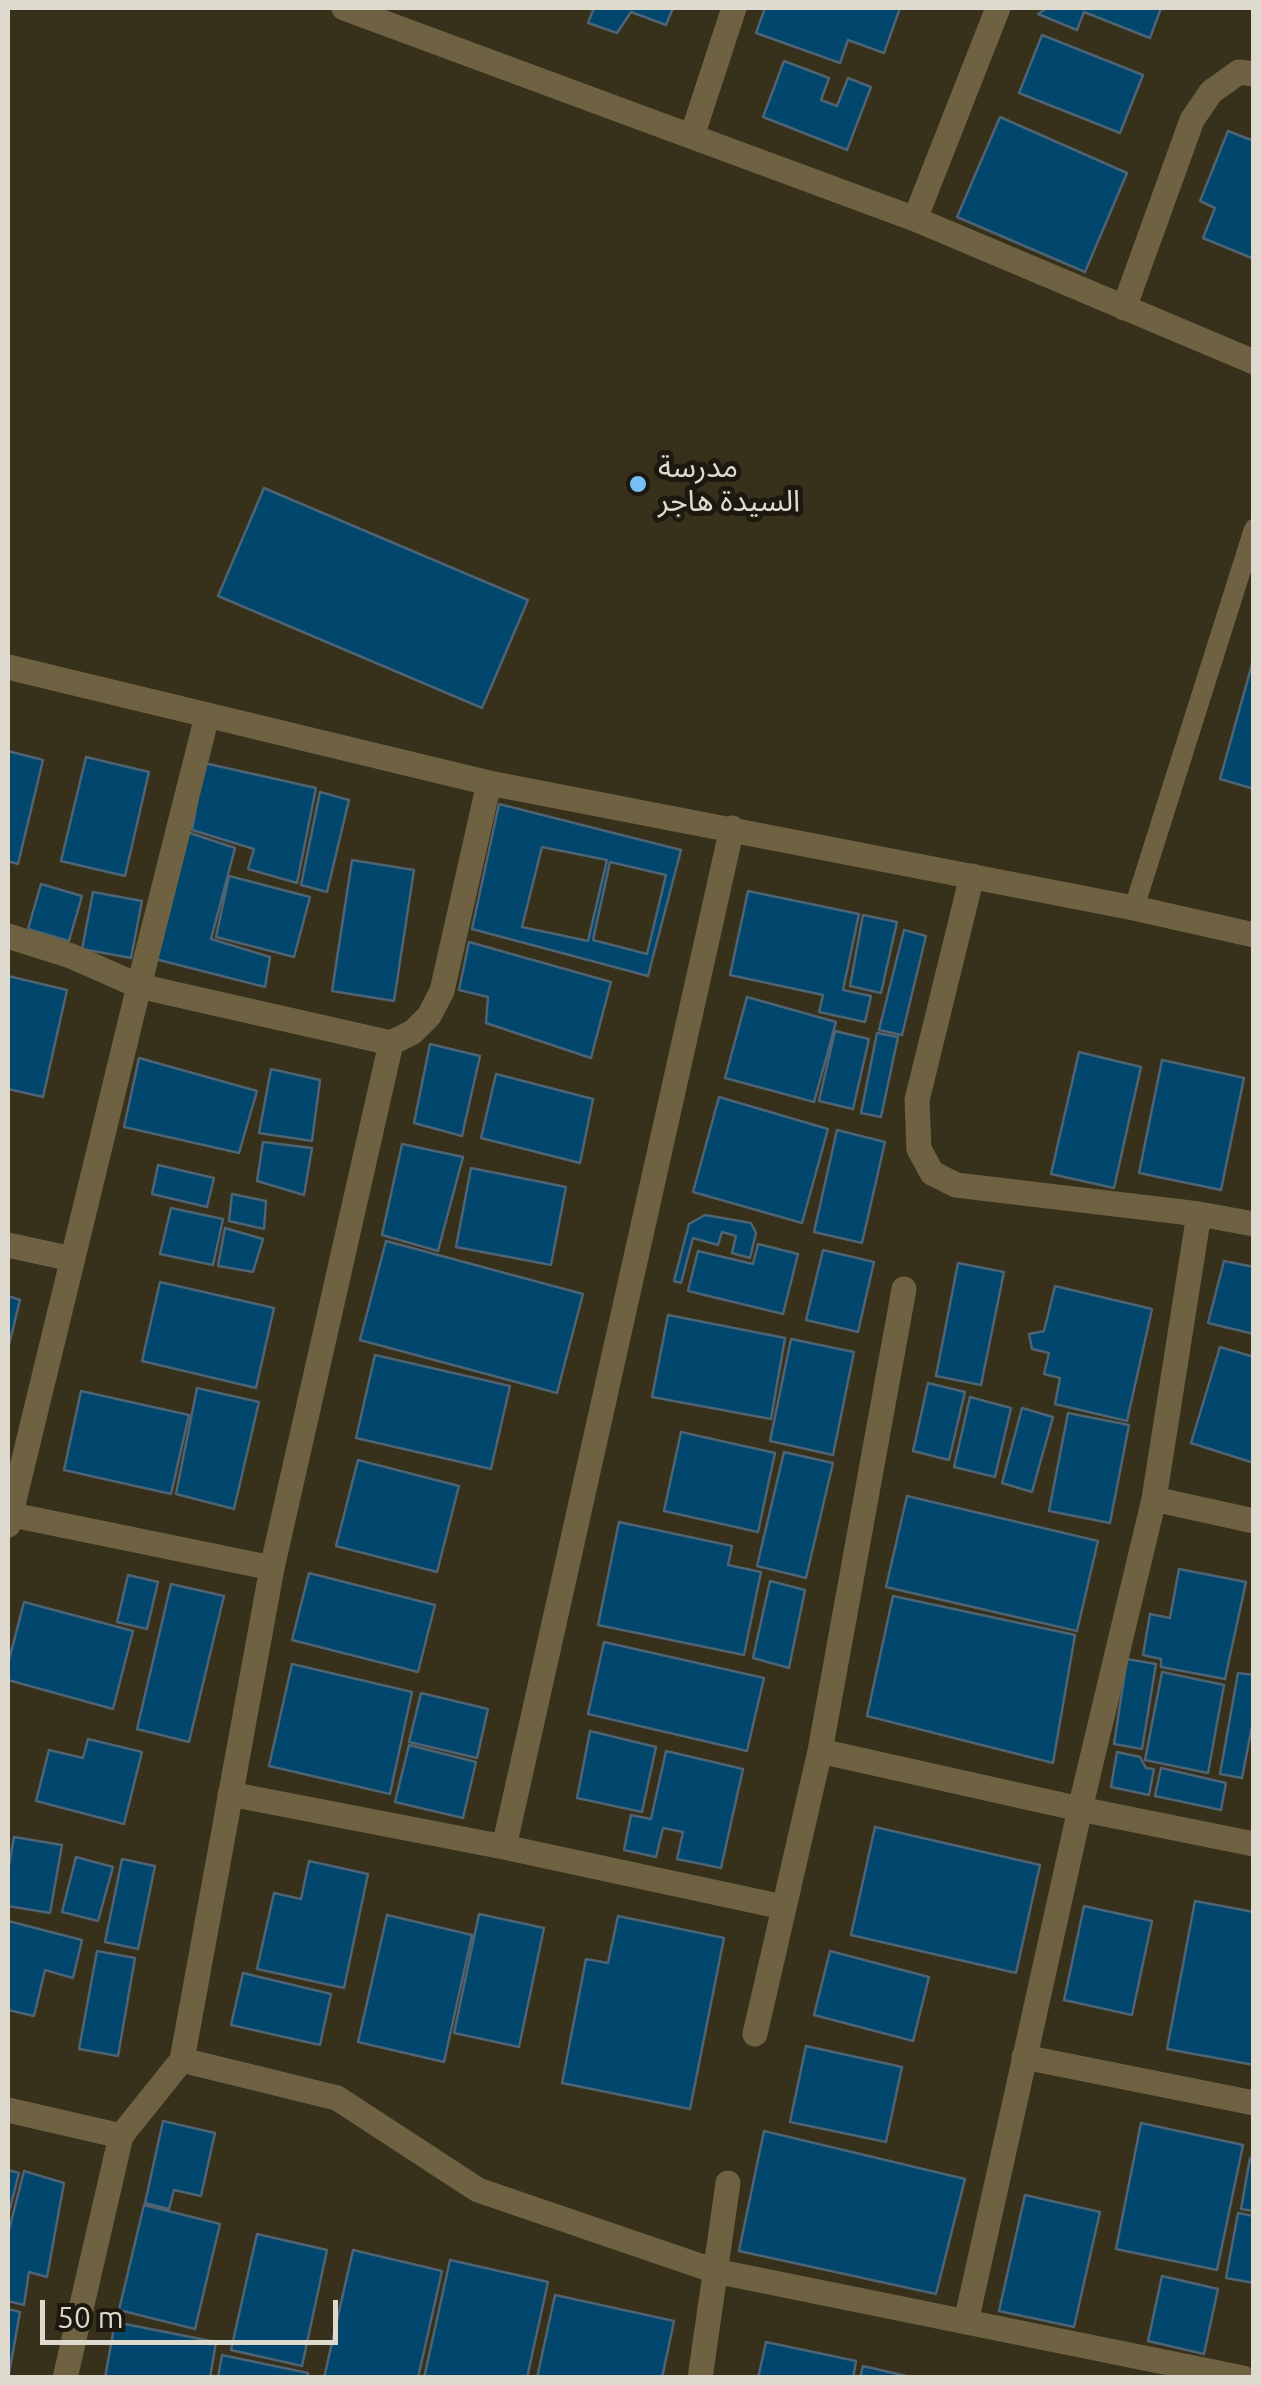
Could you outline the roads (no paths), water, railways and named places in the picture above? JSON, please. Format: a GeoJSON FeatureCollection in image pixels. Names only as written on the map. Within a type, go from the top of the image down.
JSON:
{"type":"FeatureCollection","features":[{"type":"Feature","properties":{"kind":"street"},"geometry":{"type":"LineString","coordinates":[[344,8],[916,220],[1254,362]]}},
{"type":"Feature","properties":{"kind":"street"},"geometry":{"type":"LineString","coordinates":[[692,136],[734,8]]}},
{"type":"Feature","properties":{"kind":"street"},"geometry":{"type":"LineString","coordinates":[[916,220],[998,8]]}},
{"type":"Feature","properties":{"kind":"street"},"geometry":{"type":"LineString","coordinates":[[1124,308],[1192,120],[1211,92],[1239,72],[1254,74]]}},
{"type":"Feature","properties":{"kind":"street"},"geometry":{"type":"LineString","coordinates":[[8,667],[490,783],[732,828],[1254,935]]}},
{"type":"Feature","properties":{"kind":"street"},"geometry":{"type":"LineString","coordinates":[[207,716],[8,1518],[272,1568]]}},
{"type":"Feature","properties":{"kind":"street"},"geometry":{"type":"LineString","coordinates":[[8,936],[71,956],[139,986],[391,1043],[413,1032],[429,1016],[442,992],[490,783]]}},
{"type":"Feature","properties":{"kind":"street"},"geometry":{"type":"LineString","coordinates":[[504,1847],[732,828]]}},
{"type":"Feature","properties":{"kind":"street"},"geometry":{"type":"LineString","coordinates":[[972,876],[917,1100],[919,1149],[932,1173],[956,1185],[1254,1224]]}},
{"type":"Feature","properties":{"kind":"street"},"geometry":{"type":"LineString","coordinates":[[66,2378],[120,2136],[182,2060],[272,1568],[391,1043]]}},
{"type":"Feature","properties":{"kind":"street"},"geometry":{"type":"LineString","coordinates":[[966,2322],[1154,1499],[1199,1214]]}},
{"type":"Feature","properties":{"kind":"street"},"geometry":{"type":"LineString","coordinates":[[8,1245],[72,1259]]}},
{"type":"Feature","properties":{"kind":"street"},"geometry":{"type":"LineString","coordinates":[[755,2034],[820,1751],[904,1290]]}},
{"type":"Feature","properties":{"kind":"street"},"geometry":{"type":"LineString","coordinates":[[1154,1499],[1254,1521]]}},
{"type":"Feature","properties":{"kind":"street"},"geometry":{"type":"LineString","coordinates":[[820,1751],[1080,1810],[1254,1844]]}},
{"type":"Feature","properties":{"kind":"street"},"geometry":{"type":"LineString","coordinates":[[230,1794],[783,1907]]}},
{"type":"Feature","properties":{"kind":"street"},"geometry":{"type":"LineString","coordinates":[[1024,2057],[1254,2103]]}},
{"type":"Feature","properties":{"kind":"street"},"geometry":{"type":"LineString","coordinates":[[182,2060],[337,2098],[478,2190],[715,2271],[1243,2378]]}},
{"type":"Feature","properties":{"kind":"street"},"geometry":{"type":"LineString","coordinates":[[8,2110],[120,2136]]}},
{"type":"Feature","properties":{"kind":"street"},"geometry":{"type":"LineString","coordinates":[[700,2378],[728,2183]]}},
{"type":"Feature","properties":{"kind":"lane"},"geometry":{"type":"LineString","coordinates":[[1134,908],[1254,529]]}},
{"type":"Feature","properties":{"kind":"place","name":"مدرسة السيدة هاجر"},"geometry":{"type":"Point","coordinates":[638,484]}}]}
